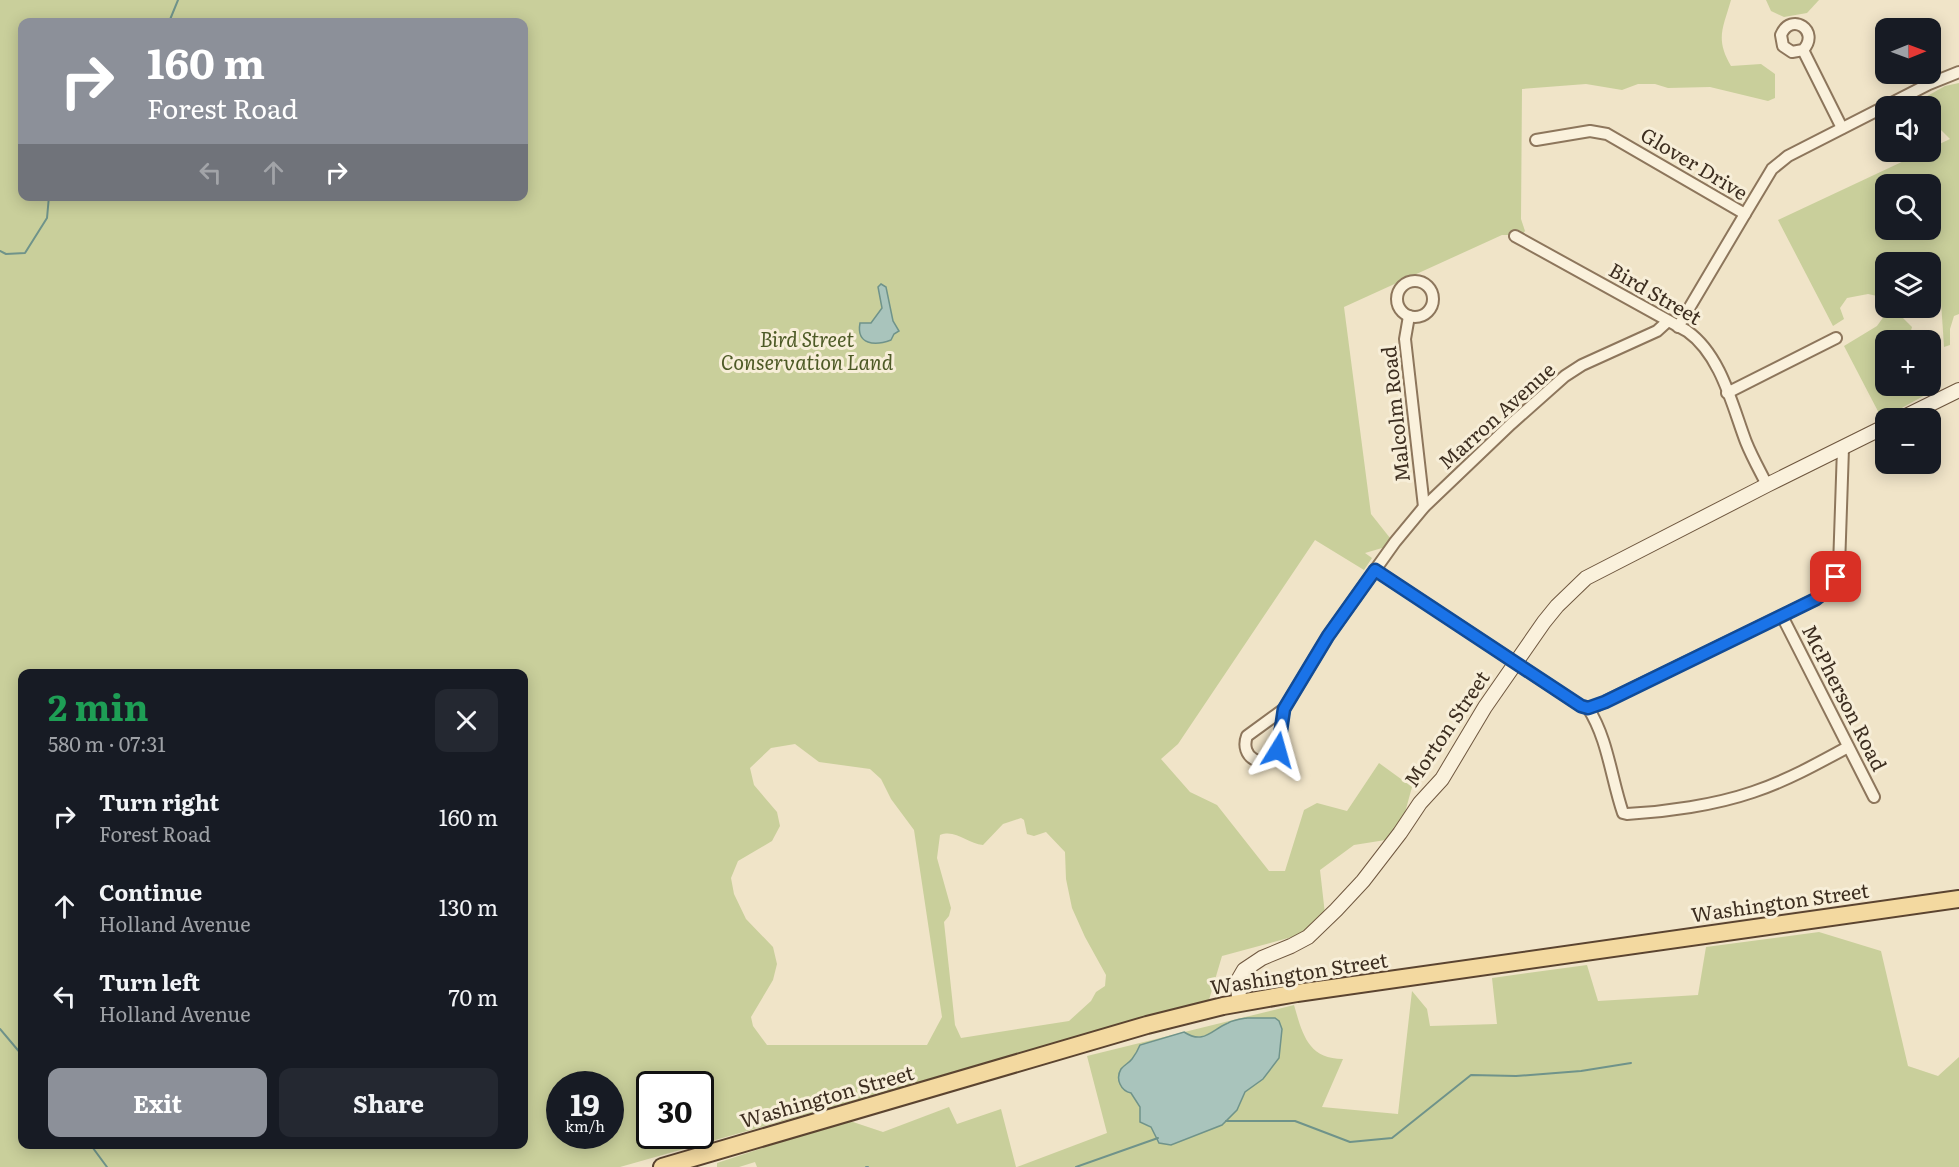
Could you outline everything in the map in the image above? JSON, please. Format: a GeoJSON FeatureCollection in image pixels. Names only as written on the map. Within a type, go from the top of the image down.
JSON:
{"type":"FeatureCollection","features":[{"type":"Feature","properties":{"kind":"main road","name":"Washington Street"},"geometry":{"type":"LineString","coordinates":[[662,1167],[1138,1027],[1240,1003],[1344,986],[1959,899]]}},
{"type":"Feature","properties":{"kind":"street"},"geometry":{"type":"LineString","coordinates":[[1803,50],[1842,128]]}},
{"type":"Feature","properties":{"kind":"street"},"geometry":{"type":"LineString","coordinates":[[1745,214],[1765,180],[1780,162],[1796,151],[1929,84],[1959,72]]}},
{"type":"Feature","properties":{"kind":"street","name":"Glover Drive"},"geometry":{"type":"LineString","coordinates":[[1536,140],[1584,132],[1607,134],[1745,214],[1673,324]]}},
{"type":"Feature","properties":{"kind":"street","name":"Bird Street"},"geometry":{"type":"LineString","coordinates":[[1515,236],[1673,324],[1702,343],[1713,357],[1748,446],[1767,485]]}},
{"type":"Feature","properties":{"kind":"street","name":"Malcolm Road"},"geometry":{"type":"LineString","coordinates":[[1409,316],[1405,339],[1424,507]]}},
{"type":"Feature","properties":{"kind":"street","name":"Marron Avenue"},"geometry":{"type":"LineString","coordinates":[[1284,709],[1328,636],[1395,542],[1424,507],[1565,376],[1582,365],[1673,324]]}},
{"type":"Feature","properties":{"kind":"street"},"geometry":{"type":"LineString","coordinates":[[1727,393],[1836,338]]}},
{"type":"Feature","properties":{"kind":"street"},"geometry":{"type":"LineString","coordinates":[[1922,408],[1959,390]]}},
{"type":"Feature","properties":{"kind":"street","name":"Morton Street"},"geometry":{"type":"LineString","coordinates":[[1240,1003],[1238,982],[1244,970],[1262,958],[1308,937],[1363,881],[1400,833],[1420,802],[1442,779],[1485,707],[1515,663],[1557,606],[1586,578],[1875,432]]}},
{"type":"Feature","properties":{"kind":"street"},"geometry":{"type":"LineString","coordinates":[[1375,570],[1581,706],[1588,708],[1605,702],[1782,616],[1816,599],[1831,587],[1839,567],[1842,448]]}},
{"type":"Feature","properties":{"kind":"street","name":"McPherson Road"},"geometry":{"type":"LineString","coordinates":[[1782,616],[1874,797]]}},
{"type":"Feature","properties":{"kind":"street"},"geometry":{"type":"LineString","coordinates":[[1588,708],[1597,721],[1623,813],[1627,814],[1657,812],[1750,793],[1802,771],[1848,747]]}},
{"type":"Feature","properties":{"kind":"street"},"geometry":{"type":"LineString","coordinates":[[1284,709],[1277,753],[1266,761],[1259,762],[1252,759],[1246,750],[1247,736],[1284,709]]}},
{"type":"Feature","properties":{"kind":"green space","name":"Bird Street Conservation Land"},"geometry":{"type":"Polygon","coordinates":[[[0,0],[1731,0],[1722,33],[1726,57],[1731,66],[1761,64],[1775,74],[1775,98],[1768,101],[1710,87],[1668,88],[1655,84],[1638,84],[1622,90],[1586,84],[1522,89],[1521,219],[1525,231],[1516,244],[1509,235],[1502,235],[1344,307],[1371,514],[1390,538],[1389,546],[1365,553],[1372,558],[1364,570],[1315,540],[1178,744],[1161,759],[1190,792],[1217,805],[1269,871],[1285,871],[1304,810],[1317,803],[1347,811],[1379,763],[1412,787],[1398,838],[1354,845],[1320,870],[1325,914],[1303,934],[1222,956],[1209,1000],[714,1140],[714,1071],[636,1071],[636,1149],[683,1149],[620,1167],[0,1167],[0,0]],[[795,744],[771,748],[750,768],[754,785],[777,812],[780,826],[772,841],[738,861],[731,878],[734,894],[746,919],[773,947],[777,964],[773,980],[751,1017],[753,1026],[767,1045],[927,1045],[942,1017],[914,830],[891,799],[881,779],[870,769],[819,762],[795,744]],[[1021,818],[1003,824],[983,845],[957,835],[940,835],[937,858],[951,908],[944,922],[955,1025],[961,1038],[1069,1021],[1091,1001],[1096,992],[1105,986],[1106,975],[1072,908],[1066,879],[1065,852],[1046,832],[1034,836],[1027,834],[1024,820],[1021,818]]]}},
{"type":"Feature","properties":{"kind":"green space"},"geometry":{"type":"Polygon","coordinates":[[[1766,0],[1819,0],[1807,13],[1784,17],[1771,11],[1766,0]]]}},
{"type":"Feature","properties":{"kind":"green space"},"geometry":{"type":"Polygon","coordinates":[[[1959,83],[1959,314],[1954,316],[1950,329],[1950,345],[1944,347],[1941,252],[1875,252],[1875,296],[1868,294],[1847,298],[1840,308],[1844,319],[1833,326],[1778,220],[1875,175],[1875,240],[1941,240],[1941,174],[1876,174],[1902,162],[1941,162],[1941,143],[1950,139],[1941,130],[1941,96],[1927,96],[1945,86],[1959,83]]]}},
{"type":"Feature","properties":{"kind":"green space"},"geometry":{"type":"Polygon","coordinates":[[[1883,318],[1903,318],[1912,327],[1911,330],[1875,330],[1875,396],[1923,396],[1902,408],[1876,408],[1844,346],[1877,326],[1883,318]]]}},
{"type":"Feature","properties":{"kind":"green space"},"geometry":{"type":"Polygon","coordinates":[[[1819,932],[1881,951],[1908,1066],[1938,1076],[1959,1057],[1959,1167],[1017,1167],[1107,1133],[1087,1056],[1183,1032],[1140,1046],[1131,1061],[1122,1067],[1131,1093],[1140,1107],[1141,1122],[1151,1127],[1159,1143],[1171,1145],[1222,1125],[1237,1110],[1245,1092],[1263,1079],[1228,1022],[1207,1035],[1196,1036],[1184,1032],[1294,1005],[1304,1034],[1314,1049],[1331,1058],[1343,1059],[1322,1107],[1398,1114],[1412,991],[1427,1009],[1430,1026],[1497,1024],[1492,978],[1587,965],[1598,1001],[1698,995],[1706,947],[1819,932]]]}},
{"type":"Feature","properties":{"kind":"green space"},"geometry":{"type":"Polygon","coordinates":[[[949,1107],[957,1124],[1001,1109],[1016,1167],[757,1167],[755,1162],[739,1167],[717,1167],[717,1163],[847,1120],[883,1132],[949,1107]]]}},
{"type":"Feature","properties":{"kind":"water"},"geometry":{"type":"Polygon","coordinates":[[[881,284],[886,287],[893,321],[899,331],[891,340],[873,343],[864,340],[861,336],[860,323],[871,323],[882,308],[878,287],[881,284]]]}},
{"type":"Feature","properties":{"kind":"water"},"geometry":{"type":"Polygon","coordinates":[[[1247,1018],[1275,1018],[1279,1021],[1282,1029],[1279,1058],[1263,1079],[1245,1092],[1237,1110],[1222,1125],[1171,1145],[1159,1143],[1151,1127],[1140,1122],[1140,1107],[1131,1093],[1124,1090],[1120,1084],[1121,1069],[1132,1059],[1140,1045],[1184,1032],[1191,1036],[1202,1037],[1230,1022],[1247,1018]]]}},
{"type":"Feature","properties":{"kind":"waterway"},"geometry":{"type":"LineString","coordinates":[[171,18],[178,0]]}},
{"type":"Feature","properties":{"kind":"waterway"},"geometry":{"type":"LineString","coordinates":[[0,251],[6,254],[25,253],[47,218],[49,201]]}},
{"type":"Feature","properties":{"kind":"waterway"},"geometry":{"type":"LineString","coordinates":[[0,1029],[18,1050]]}},
{"type":"Feature","properties":{"kind":"waterway"},"geometry":{"type":"LineString","coordinates":[[1226,1121],[1295,1121],[1350,1142],[1392,1138],[1471,1075],[1516,1076],[1581,1071],[1631,1063]]}},
{"type":"Feature","properties":{"kind":"waterway"},"geometry":{"type":"LineString","coordinates":[[1076,1167],[1158,1138]]}},
{"type":"Feature","properties":{"kind":"waterway"},"geometry":{"type":"LineString","coordinates":[[94,1149],[107,1167]]}},
{"type":"Feature","properties":{"kind":"route"},"geometry":{"type":"LineString","coordinates":[[1278,750],[1284,709],[1328,636],[1375,570],[1581,706],[1588,708],[1605,702],[1816,599],[1831,587],[1836,577]]}}]}
